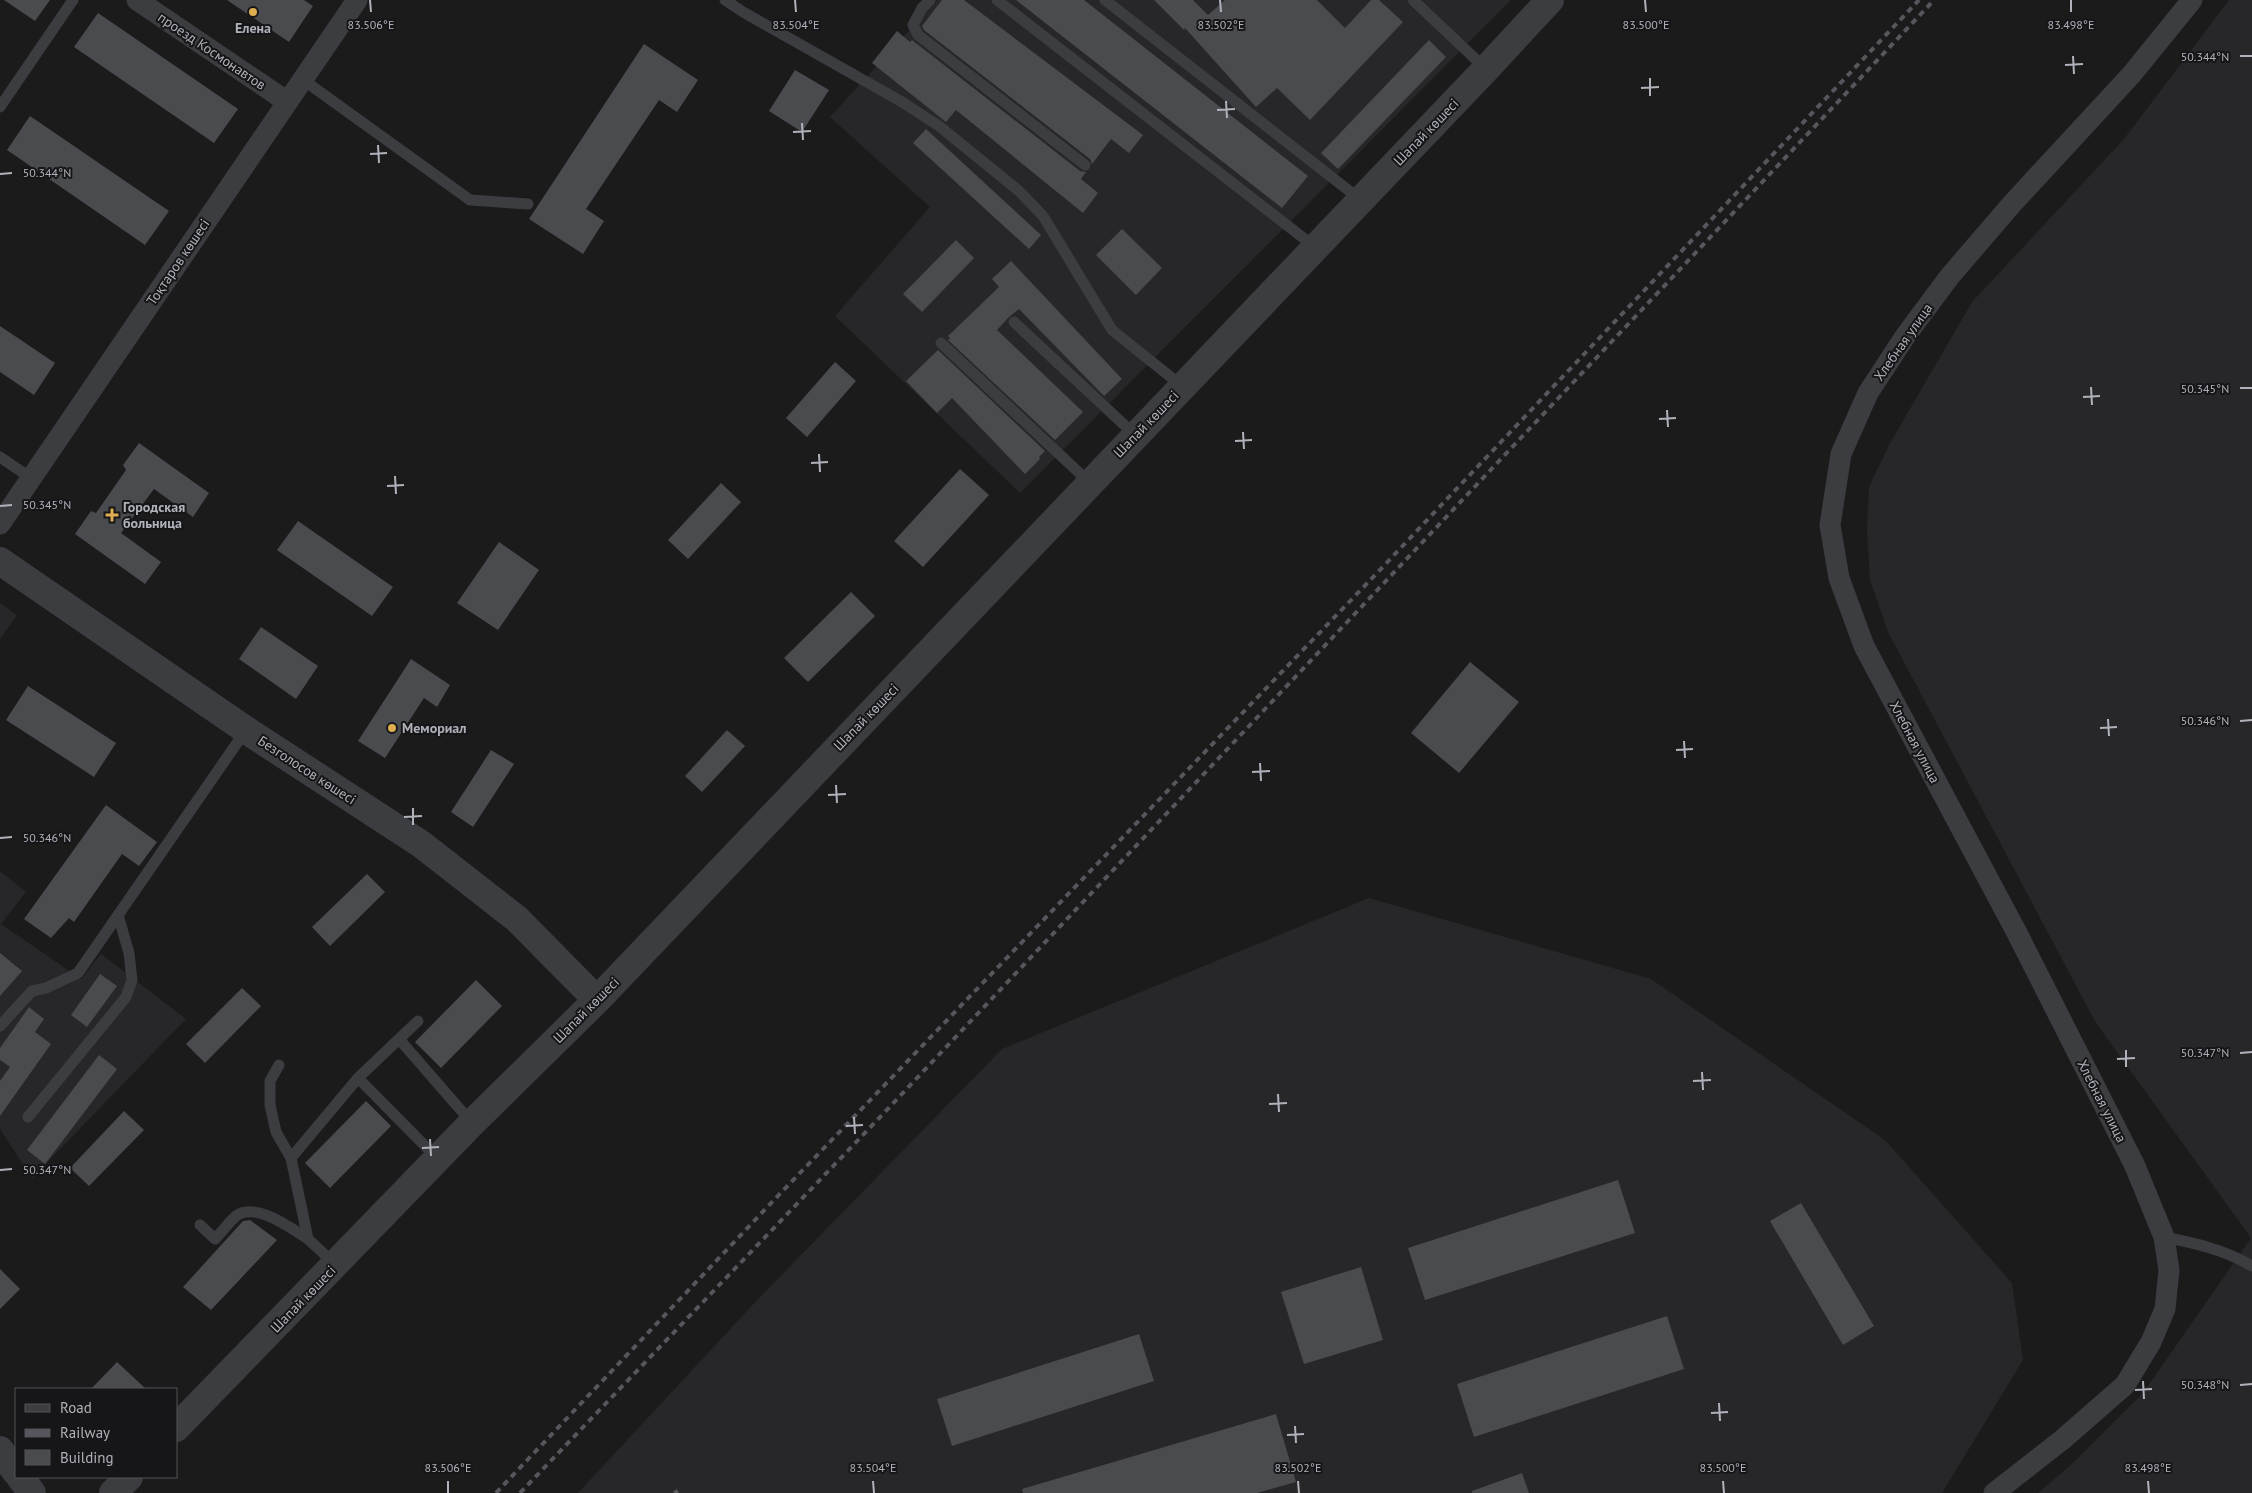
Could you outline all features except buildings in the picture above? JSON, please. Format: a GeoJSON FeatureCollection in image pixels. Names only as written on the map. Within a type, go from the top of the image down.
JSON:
{"type":"FeatureCollection","features":[{"type":"Feature","properties":{"kind":"street","name":"проезд Космонавтов"},"geometry":{"type":"LineString","coordinates":[[137,0],[286,101]]}},
{"type":"Feature","properties":{"kind":"street","name":"Тоқтаров көшесі"},"geometry":{"type":"LineString","coordinates":[[0,524],[286,101],[357,0]]}},
{"type":"Feature","properties":{"kind":"street","name":"Шапай көшесі"},"geometry":{"type":"LineString","coordinates":[[178,1426],[472,1123],[597,1000],[1090,482],[1486,70],[1550,0]]}},
{"type":"Feature","properties":{"kind":"street","name":"Хлебная улица"},"geometry":{"type":"LineString","coordinates":[[1994,1493],[2062,1440],[2125,1385],[2152,1342],[2165,1309],[2169,1270],[2164,1237],[2136,1166],[2022,942],[1864,646],[1839,578],[1830,525],[1840,454],[1868,393],[1906,335],[1950,276],[2011,205],[2132,74],[2192,0]]}},
{"type":"Feature","properties":{"kind":"street","name":"Безголосов көшесі"},"geometry":{"type":"LineString","coordinates":[[0,561],[246,730],[421,844],[516,919],[597,1000]]}},
{"type":"Feature","properties":{"kind":"street"},"geometry":{"type":"LineString","coordinates":[[0,1450],[15,1471]]}},
{"type":"Feature","properties":{"kind":"street"},"geometry":{"type":"LineString","coordinates":[[21,1478],[32,1493]]}},
{"type":"Feature","properties":{"kind":"street"},"geometry":{"type":"LineString","coordinates":[[113,1493],[128,1478]]}},
{"type":"Feature","properties":{"kind":"lane"},"geometry":{"type":"LineString","coordinates":[[0,107],[73,0]]}},
{"type":"Feature","properties":{"kind":"lane"},"geometry":{"type":"LineString","coordinates":[[725,0],[932,121],[1019,191],[1043,216],[1112,330],[1182,386]]}},
{"type":"Feature","properties":{"kind":"lane"},"geometry":{"type":"LineString","coordinates":[[930,0],[922,8],[913,25],[918,35],[1085,165]]}},
{"type":"Feature","properties":{"kind":"lane"},"geometry":{"type":"LineString","coordinates":[[998,0],[1315,247]]}},
{"type":"Feature","properties":{"kind":"lane"},"geometry":{"type":"LineString","coordinates":[[1105,0],[1361,200]]}},
{"type":"Feature","properties":{"kind":"lane"},"geometry":{"type":"LineString","coordinates":[[1413,0],[1486,70]]}},
{"type":"Feature","properties":{"kind":"lane"},"geometry":{"type":"LineString","coordinates":[[302,79],[470,200],[528,204]]}},
{"type":"Feature","properties":{"kind":"lane"},"geometry":{"type":"LineString","coordinates":[[1014,322],[1135,435]]}},
{"type":"Feature","properties":{"kind":"lane"},"geometry":{"type":"LineString","coordinates":[[941,343],[1090,482]]}},
{"type":"Feature","properties":{"kind":"lane"},"geometry":{"type":"LineString","coordinates":[[0,457],[31,478]]}},
{"type":"Feature","properties":{"kind":"lane"},"geometry":{"type":"LineString","coordinates":[[0,1026],[32,991],[46,988],[78,973],[246,730]]}},
{"type":"Feature","properties":{"kind":"lane"},"geometry":{"type":"LineString","coordinates":[[28,1117],[126,997],[132,980],[128,953],[118,916]]}},
{"type":"Feature","properties":{"kind":"lane"},"geometry":{"type":"LineString","coordinates":[[291,1158],[358,1078],[418,1021]]}},
{"type":"Feature","properties":{"kind":"lane"},"geometry":{"type":"LineString","coordinates":[[399,1038],[472,1123]]}},
{"type":"Feature","properties":{"kind":"lane"},"geometry":{"type":"LineString","coordinates":[[279,1065],[270,1081],[270,1105],[276,1132],[291,1158],[308,1239]]}},
{"type":"Feature","properties":{"kind":"lane"},"geometry":{"type":"LineString","coordinates":[[358,1078],[438,1158]]}},
{"type":"Feature","properties":{"kind":"lane"},"geometry":{"type":"LineString","coordinates":[[200,1225],[215,1239],[236,1216],[244,1212],[259,1213],[275,1218],[308,1239],[336,1265]]}},
{"type":"Feature","properties":{"kind":"lane"},"geometry":{"type":"LineString","coordinates":[[2164,1237],[2200,1244],[2239,1258],[2252,1266]]}},
{"type":"Feature","properties":{"kind":"shaded area"},"geometry":{"type":"Polygon","coordinates":[[[937,0],[1511,0],[1020,493],[835,316],[930,207],[830,117],[937,0]]]}},
{"type":"Feature","properties":{"kind":"shaded area"},"geometry":{"type":"Polygon","coordinates":[[[2229,0],[2252,0],[2252,1493],[2038,1493],[2073,1463],[2143,1393],[2251,1238],[2096,1023],[1888,632],[1870,580],[1867,531],[1869,487],[1889,445],[1972,302],[2124,139],[2229,0]]]}},
{"type":"Feature","properties":{"kind":"shaded area"},"geometry":{"type":"Polygon","coordinates":[[[0,603],[17,615],[0,639],[0,603]]]}},
{"type":"Feature","properties":{"kind":"shaded area"},"geometry":{"type":"Polygon","coordinates":[[[0,871],[26,892],[1,924],[81,979],[101,954],[186,1019],[32,1178],[0,1129],[0,871]]]}},
{"type":"Feature","properties":{"kind":"shaded area"},"geometry":{"type":"Polygon","coordinates":[[[1369,898],[1651,979],[1885,1140],[2012,1283],[2023,1360],[1942,1493],[578,1493],[760,1297],[1002,1049],[1369,898]]]}},
{"type":"Feature","properties":{"kind":"railway"},"geometry":{"type":"LineString","coordinates":[[496,1493],[774,1200],[1377,573],[1919,0]]}},
{"type":"Feature","properties":{"kind":"railway"},"geometry":{"type":"LineString","coordinates":[[520,1493],[883,1114],[1934,0]]}},
{"type":"Feature","properties":{"kind":"railway"},"geometry":{"type":"LineString","coordinates":[[674,1493],[678,1491]]}},
{"type":"Feature","properties":{"kind":"place","name":"Елена"},"geometry":{"type":"Point","coordinates":[253,12]}},
{"type":"Feature","properties":{"kind":"place","name":"Городская больница"},"geometry":{"type":"Point","coordinates":[112,515]}},
{"type":"Feature","properties":{"kind":"place","name":"Мемориал"},"geometry":{"type":"Point","coordinates":[392,728]}}]}
